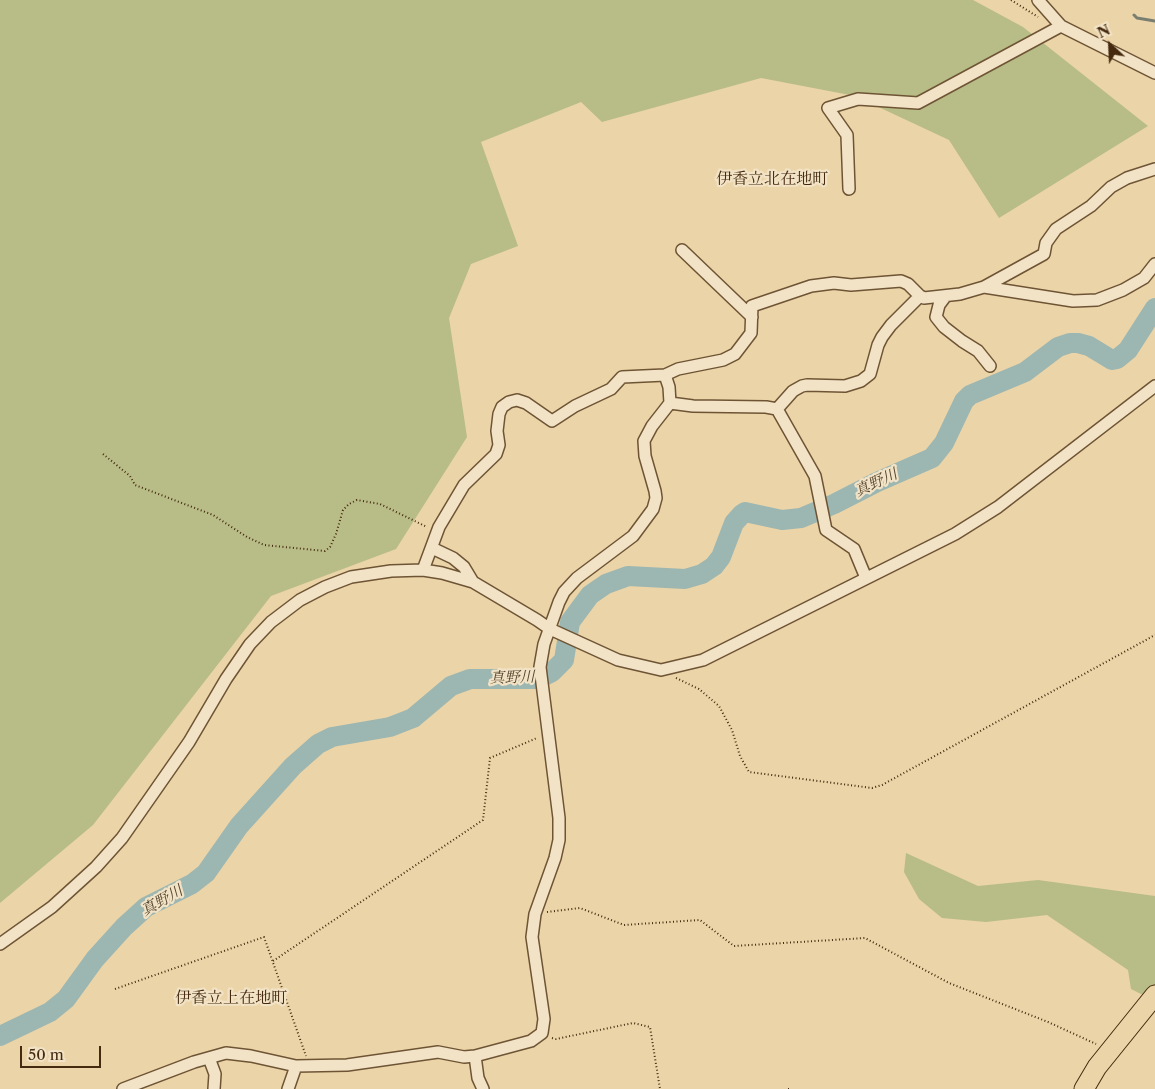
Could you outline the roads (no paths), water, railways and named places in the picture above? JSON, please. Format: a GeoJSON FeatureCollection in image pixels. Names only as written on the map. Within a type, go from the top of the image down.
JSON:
{"type":"FeatureCollection","features":[{"type":"Feature","properties":{"kind":"main road"},"geometry":{"type":"LineString","coordinates":[[1084,1089],[1097,1066],[1155,995]]}},
{"type":"Feature","properties":{"kind":"street"},"geometry":{"type":"LineString","coordinates":[[1038,0],[1061,26],[1155,73]]}},
{"type":"Feature","properties":{"kind":"street"},"geometry":{"type":"LineString","coordinates":[[849,189],[847,135],[828,108],[858,99],[918,103],[1061,26]]}},
{"type":"Feature","properties":{"kind":"street"},"geometry":{"type":"LineString","coordinates":[[422,570],[442,521],[464,485],[496,454],[499,445],[497,431],[499,414],[502,407],[509,402],[517,400],[526,403],[552,421],[575,406],[611,389],[622,377],[665,376],[678,369],[722,360],[735,354],[751,334],[752,306],[810,286],[834,283],[852,285],[901,281],[908,284],[924,298],[945,297],[984,287],[1044,254],[1046,243],[1056,229],[1091,206],[1112,187],[1127,178],[1155,169]]}},
{"type":"Feature","properties":{"kind":"street"},"geometry":{"type":"LineString","coordinates":[[682,250],[752,317]]}},
{"type":"Feature","properties":{"kind":"street"},"geometry":{"type":"LineString","coordinates":[[984,287],[1073,301],[1097,300],[1123,290],[1144,278],[1155,264]]}},
{"type":"Feature","properties":{"kind":"street"},"geometry":{"type":"LineString","coordinates":[[777,409],[793,391],[802,386],[845,386],[868,377],[872,371],[878,345],[882,337],[920,296]]}},
{"type":"Feature","properties":{"kind":"street"},"geometry":{"type":"LineString","coordinates":[[945,297],[938,305],[936,317],[944,327],[978,351],[990,366]]}},
{"type":"Feature","properties":{"kind":"street"},"geometry":{"type":"LineString","coordinates":[[123,1089],[226,1053],[251,1056],[296,1066],[347,1065],[438,1052],[464,1057],[476,1056],[531,1041],[542,1033],[544,1019],[532,937],[535,914],[555,858],[559,840],[559,818],[540,667],[544,644],[559,602],[569,587],[585,571],[633,536],[653,509],[656,498],[644,456],[644,441],[652,426],[670,404],[669,387],[665,376]]}},
{"type":"Feature","properties":{"kind":"street"},"geometry":{"type":"LineString","coordinates":[[0,944],[52,907],[96,868],[122,838],[189,742],[226,679],[250,644],[271,622],[300,600],[325,586],[351,577],[391,570],[422,570],[442,573],[473,582],[550,629],[618,660],[661,670],[703,660],[955,534],[998,506],[1155,386]]}},
{"type":"Feature","properties":{"kind":"street"},"geometry":{"type":"LineString","coordinates":[[670,404],[777,409]]}},
{"type":"Feature","properties":{"kind":"street"},"geometry":{"type":"LineString","coordinates":[[777,409],[815,476],[826,530],[854,549],[866,578]]}},
{"type":"Feature","properties":{"kind":"street"},"geometry":{"type":"LineString","coordinates":[[432,548],[453,558],[464,568],[473,582]]}},
{"type":"Feature","properties":{"kind":"street"},"geometry":{"type":"LineString","coordinates":[[476,1056],[478,1078],[483,1089]]}},
{"type":"Feature","properties":{"kind":"street"},"geometry":{"type":"LineString","coordinates":[[209,1058],[215,1074],[214,1089]]}},
{"type":"Feature","properties":{"kind":"street"},"geometry":{"type":"LineString","coordinates":[[288,1089],[296,1066]]}},
{"type":"Feature","properties":{"kind":"waterway"},"geometry":{"type":"LineString","coordinates":[[1134,15],[1137,18],[1155,21]]}},
{"type":"Feature","properties":{"kind":"waterway","name":"真野川"},"geometry":{"type":"LineString","coordinates":[[0,1036],[50,1012],[66,999],[95,959],[124,927],[146,907],[192,884],[206,873],[239,826],[293,766],[318,744],[332,737],[390,727],[413,718],[451,686],[470,679],[538,679],[552,672],[564,660],[570,622],[590,595],[606,584],[628,576],[685,579],[702,574],[714,566],[721,557],[734,523],[745,512],[782,520],[801,518],[932,458],[944,443],[964,401],[970,395],[1025,372],[1058,347],[1070,343],[1089,346],[1112,360],[1117,359],[1128,350],[1155,308]]}},
{"type":"Feature","properties":{"kind":"district","name":"伊香立北在地町"},"geometry":{"type":"Point","coordinates":[772,179]}},
{"type":"Feature","properties":{"kind":"district","name":"伊香立上在地町"},"geometry":{"type":"Point","coordinates":[231,998]}}]}
